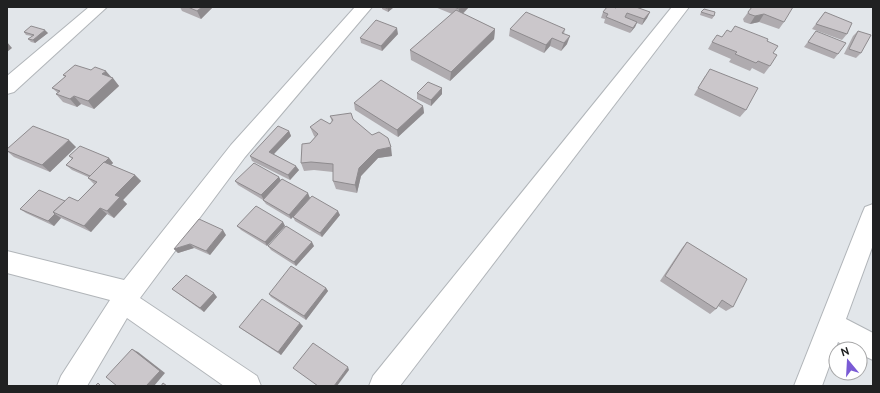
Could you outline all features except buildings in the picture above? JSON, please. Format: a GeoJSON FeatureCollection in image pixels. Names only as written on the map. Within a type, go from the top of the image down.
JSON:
{"type":"FeatureCollection","features":[{"type":"Feature","properties":{"kind":"street"},"geometry":{"type":"LineString","coordinates":[[7,87],[100,7]]}},
{"type":"Feature","properties":{"kind":"street"},"geometry":{"type":"LineString","coordinates":[[71,386],[127,298],[238,151],[364,7]]}},
{"type":"Feature","properties":{"kind":"street"},"geometry":{"type":"LineString","coordinates":[[383,386],[681,7]]}},
{"type":"Feature","properties":{"kind":"street"},"geometry":{"type":"LineString","coordinates":[[808,386],[873,214]]}},
{"type":"Feature","properties":{"kind":"street"},"geometry":{"type":"LineString","coordinates":[[7,262],[127,298],[247,386]]}},
{"type":"Feature","properties":{"kind":"street"},"geometry":{"type":"LineString","coordinates":[[831,325],[873,347]]}}]}
